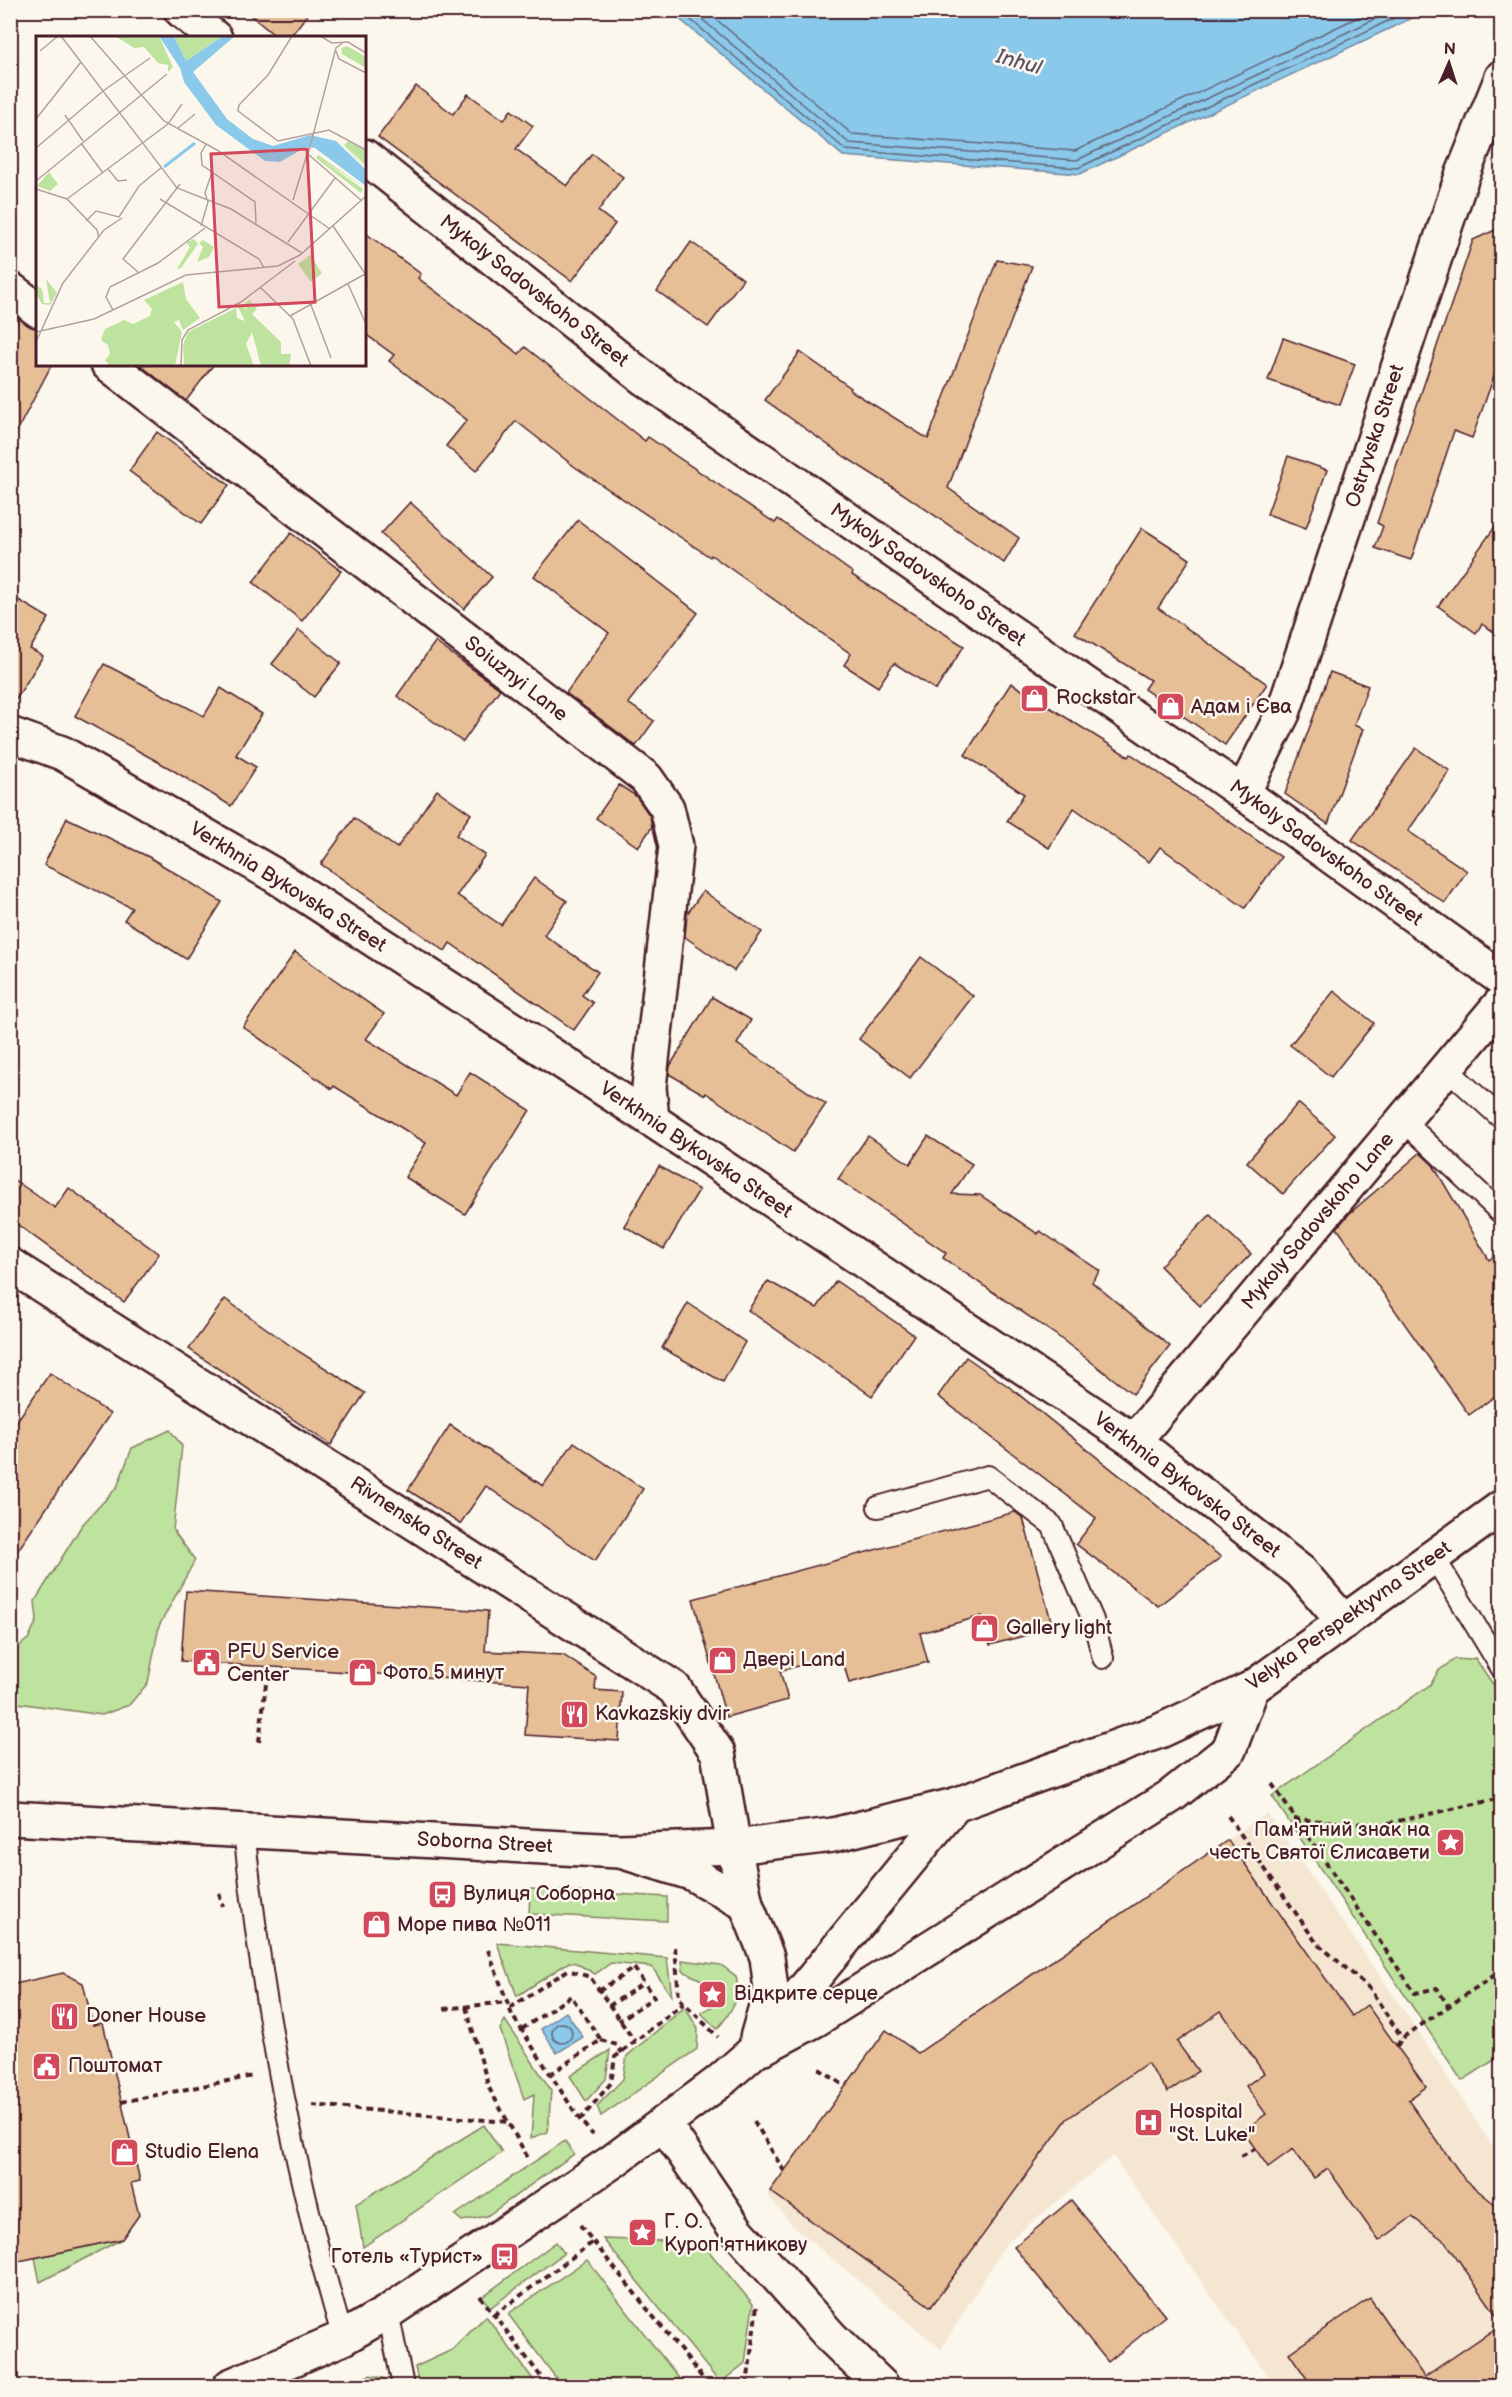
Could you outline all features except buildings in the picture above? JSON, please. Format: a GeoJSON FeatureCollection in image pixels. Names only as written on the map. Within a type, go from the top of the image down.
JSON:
{"type":"FeatureCollection","features":[{"type":"Feature","properties":{"kind":"street"},"geometry":{"type":"LineString","coordinates":[[181,10],[213,36]]}},
{"type":"Feature","properties":{"kind":"street","name":"Ostryvska Street"},"geometry":{"type":"LineString","coordinates":[[1243,793],[1283,713],[1462,176],[1502,77]]}},
{"type":"Feature","properties":{"kind":"street","name":"Mykoly Sadovskoho Street"},"geometry":{"type":"LineString","coordinates":[[366,158],[645,379],[1243,793],[1502,979]]}},
{"type":"Feature","properties":{"kind":"street"},"geometry":{"type":"LineString","coordinates":[[10,289],[36,308]]}},
{"type":"Feature","properties":{"kind":"street","name":"Soiuznyi Lane"},"geometry":{"type":"LineString","coordinates":[[111,366],[646,778],[667,808],[676,846],[649,1086],[652,1120]]}},
{"type":"Feature","properties":{"kind":"street","name":"Verkhnia Bykovska Street"},"geometry":{"type":"LineString","coordinates":[[10,734],[62,753],[274,875],[652,1120],[1134,1441],[1301,1572],[1344,1622]]}},
{"type":"Feature","properties":{"kind":"street","name":"Mykoly Sadovskoho Lane"},"geometry":{"type":"LineString","coordinates":[[1134,1441],[1445,1067],[1502,1002]]}},
{"type":"Feature","properties":{"kind":"street","name":"Rivnenska Street"},"geometry":{"type":"LineString","coordinates":[[10,1265],[674,1688],[718,1753],[746,1904],[767,1957],[771,1989],[752,2054]]}},
{"type":"Feature","properties":{"kind":"street","name":"Velyka Perspektyvna Street"},"geometry":{"type":"LineString","coordinates":[[955,1805],[1160,1731],[1252,1688],[1502,1507]]}},
{"type":"Feature","properties":{"kind":"street"},"geometry":{"type":"LineString","coordinates":[[230,2386],[343,2338],[388,2312],[664,2124],[752,2054],[815,2020],[1171,1796],[1229,1750],[1252,1688]]}},
{"type":"Feature","properties":{"kind":"street"},"geometry":{"type":"LineString","coordinates":[[752,2054],[955,1805]]}},
{"type":"Feature","properties":{"kind":"street","name":"Soborna Street"},"geometry":{"type":"LineString","coordinates":[[10,1818],[620,1851],[734,1847],[833,1835],[955,1805]]}},
{"type":"Feature","properties":{"kind":"street"},"geometry":{"type":"LineString","coordinates":[[620,1851],[691,1873],[746,1904]]}},
{"type":"Feature","properties":{"kind":"street"},"geometry":{"type":"LineString","coordinates":[[664,2124],[737,2230],[832,2338],[882,2386]]}},
{"type":"Feature","properties":{"kind":"lane"},"geometry":{"type":"LineString","coordinates":[[1445,1067],[1502,1119]]}},
{"type":"Feature","properties":{"kind":"lane"},"geometry":{"type":"LineString","coordinates":[[1403,1120],[1502,1214]]}},
{"type":"Feature","properties":{"kind":"lane"},"geometry":{"type":"LineString","coordinates":[[878,1507],[988,1476],[1052,1525],[1093,1620],[1103,1658]]}},
{"type":"Feature","properties":{"kind":"lane"},"geometry":{"type":"LineString","coordinates":[[1434,1557],[1501,1667]]}},
{"type":"Feature","properties":{"kind":"lane"},"geometry":{"type":"LineString","coordinates":[[244,1830],[251,1897],[286,2102],[314,2229],[343,2338]]}},
{"type":"Feature","properties":{"kind":"lane"},"geometry":{"type":"LineString","coordinates":[[388,2312],[403,2386]]}},
{"type":"Feature","properties":{"kind":"path"},"geometry":{"type":"LineString","coordinates":[[259,1742],[268,1667]]}},
{"type":"Feature","properties":{"kind":"path"},"geometry":{"type":"LineString","coordinates":[[1272,1784],[1415,1994],[1437,1988],[1448,2006]]}},
{"type":"Feature","properties":{"kind":"path"},"geometry":{"type":"LineString","coordinates":[[1293,1818],[1380,1825],[1502,1798]]}},
{"type":"Feature","properties":{"kind":"path"},"geometry":{"type":"LineString","coordinates":[[1228,1816],[1316,1941],[1370,1989],[1402,2038]]}},
{"type":"Feature","properties":{"kind":"path"},"geometry":{"type":"LineString","coordinates":[[675,1947],[679,1998],[720,2039]]}},
{"type":"Feature","properties":{"kind":"path"},"geometry":{"type":"LineString","coordinates":[[488,1950],[510,2008],[580,2120],[593,2135]]}},
{"type":"Feature","properties":{"kind":"path"},"geometry":{"type":"LineString","coordinates":[[599,1991],[634,1968],[654,1997],[619,2020]]}},
{"type":"Feature","properties":{"kind":"path"},"geometry":{"type":"LineString","coordinates":[[510,2008],[568,1970],[590,1977],[635,2042]]}},
{"type":"Feature","properties":{"kind":"path"},"geometry":{"type":"LineString","coordinates":[[1397,2046],[1402,2038],[1502,1970]]}},
{"type":"Feature","properties":{"kind":"path"},"geometry":{"type":"LineString","coordinates":[[609,2006],[644,1983]]}},
{"type":"Feature","properties":{"kind":"path"},"geometry":{"type":"LineString","coordinates":[[522,2029],[571,1996],[601,2040],[617,2045],[622,2053]]}},
{"type":"Feature","properties":{"kind":"path"},"geometry":{"type":"LineString","coordinates":[[444,2009],[507,2002]]}},
{"type":"Feature","properties":{"kind":"path"},"geometry":{"type":"LineString","coordinates":[[580,2120],[611,2083],[615,2057],[684,2003]]}},
{"type":"Feature","properties":{"kind":"path"},"geometry":{"type":"LineString","coordinates":[[466,2007],[489,2088],[528,2158]]}},
{"type":"Feature","properties":{"kind":"path"},"geometry":{"type":"LineString","coordinates":[[552,2073],[601,2040]]}},
{"type":"Feature","properties":{"kind":"path"},"geometry":{"type":"LineString","coordinates":[[819,2068],[845,2086]]}},
{"type":"Feature","properties":{"kind":"path"},"geometry":{"type":"LineString","coordinates":[[121,2102],[259,2074],[286,2102],[508,2122]]}},
{"type":"Feature","properties":{"kind":"path"},"geometry":{"type":"LineString","coordinates":[[754,2121],[784,2171]]}},
{"type":"Feature","properties":{"kind":"path"},"geometry":{"type":"LineString","coordinates":[[1241,2156],[1255,2149]]}},
{"type":"Feature","properties":{"kind":"path"},"geometry":{"type":"LineString","coordinates":[[580,2224],[710,2386]]}},
{"type":"Feature","properties":{"kind":"path"},"geometry":{"type":"LineString","coordinates":[[494,2315],[593,2242]]}},
{"type":"Feature","properties":{"kind":"path"},"geometry":{"type":"LineString","coordinates":[[480,2296],[548,2386]]}},
{"type":"Feature","properties":{"kind":"path"},"geometry":{"type":"LineString","coordinates":[[747,2386],[758,2299]]}},
{"type":"Feature","properties":{"kind":"shaded area","name":"Hospital \"St. Luke\""},"geometry":{"type":"Polygon","coordinates":[[[1267,1813],[1416,2028],[1501,2160],[1501,2386],[1275,2386],[1113,2156],[1007,2242],[941,2349],[796,2229],[767,2195],[886,2030],[918,2053],[1267,1813]]]}},
{"type":"Feature","properties":{"kind":"green space"},"geometry":{"type":"Polygon","coordinates":[[[170,1430],[182,1446],[173,1530],[195,1560],[159,1626],[148,1683],[129,1705],[102,1715],[11,1702],[11,1652],[28,1639],[37,1620],[35,1601],[82,1525],[117,1487],[132,1448],[170,1430]]]}},
{"type":"Feature","properties":{"kind":"green space"},"geometry":{"type":"Polygon","coordinates":[[[1475,1658],[1501,1696],[1502,2055],[1462,2081],[1272,1796],[1431,1684],[1438,1671],[1455,1659],[1475,1658]]]}},
{"type":"Feature","properties":{"kind":"green space"},"geometry":{"type":"Polygon","coordinates":[[[530,1889],[667,1897],[667,1921],[529,1914],[530,1889]]]}},
{"type":"Feature","properties":{"kind":"green space"},"geometry":{"type":"Polygon","coordinates":[[[497,1943],[667,1958],[672,1997],[652,1967],[611,1963],[595,1974],[576,1963],[569,1962],[517,1996],[497,1943]]]}},
{"type":"Feature","properties":{"kind":"green space"},"geometry":{"type":"Polygon","coordinates":[[[682,1960],[721,1965],[736,1976],[737,1991],[734,2005],[717,2029],[701,2013],[722,2000],[724,1991],[683,1971],[682,1960]]]}},
{"type":"Feature","properties":{"kind":"green space"},"geometry":{"type":"Polygon","coordinates":[[[685,2007],[698,2029],[697,2049],[601,2116],[597,2106],[623,2079],[627,2056],[685,2007]]]}},
{"type":"Feature","properties":{"kind":"green space"},"geometry":{"type":"Polygon","coordinates":[[[505,2020],[551,2090],[548,2132],[531,2138],[534,2094],[524,2099],[500,2029],[505,2020]]]}},
{"type":"Feature","properties":{"kind":"green space"},"geometry":{"type":"Polygon","coordinates":[[[610,2050],[606,2079],[586,2101],[570,2076],[610,2050]]]}},
{"type":"Feature","properties":{"kind":"green space"},"geometry":{"type":"Polygon","coordinates":[[[484,2125],[502,2152],[363,2247],[356,2204],[484,2125]]]}},
{"type":"Feature","properties":{"kind":"green space"},"geometry":{"type":"Polygon","coordinates":[[[565,2141],[574,2154],[487,2216],[462,2221],[455,2215],[565,2141]]]}},
{"type":"Feature","properties":{"kind":"green space"},"geometry":{"type":"Polygon","coordinates":[[[122,2239],[40,2282],[35,2258],[122,2239]]]}},
{"type":"Feature","properties":{"kind":"green space"},"geometry":{"type":"Polygon","coordinates":[[[603,2239],[701,2242],[753,2304],[745,2363],[720,2383],[603,2239]]]}},
{"type":"Feature","properties":{"kind":"green space"},"geometry":{"type":"Polygon","coordinates":[[[556,2242],[564,2253],[490,2308],[482,2297],[556,2242]]]}},
{"type":"Feature","properties":{"kind":"green space"},"geometry":{"type":"Polygon","coordinates":[[[587,2260],[685,2386],[562,2386],[508,2314],[587,2260]]]}},
{"type":"Feature","properties":{"kind":"green space"},"geometry":{"type":"Polygon","coordinates":[[[486,2316],[538,2386],[419,2386],[415,2367],[452,2350],[486,2316]]]}},
{"type":"Feature","properties":{"kind":"green space"},"geometry":{"type":"Polygon","coordinates":[[[370,2375],[386,2379],[389,2386],[343,2386],[370,2375]]]}},
{"type":"Feature","properties":{"kind":"water","name":"Inhul"},"geometry":{"type":"Polygon","coordinates":[[[670,11],[1427,11],[1080,174],[843,156],[670,11]]]}},
{"type":"Feature","properties":{"kind":"water"},"geometry":{"type":"Polygon","coordinates":[[[566,2012],[583,2037],[557,2053],[541,2029],[566,2012]]]}},
{"type":"Feature","properties":{"kind":"place","name":"Rockstar"},"geometry":{"type":"Point","coordinates":[1035,698]}},
{"type":"Feature","properties":{"kind":"place","name":"Адам і Єва"},"geometry":{"type":"Point","coordinates":[1170,707]}},
{"type":"Feature","properties":{"kind":"place","name":"Gallery light"},"geometry":{"type":"Point","coordinates":[985,1628]}},
{"type":"Feature","properties":{"kind":"place","name":"Двері Land"},"geometry":{"type":"Point","coordinates":[722,1660]}},
{"type":"Feature","properties":{"kind":"place","name":"PFU Service Center"},"geometry":{"type":"Point","coordinates":[206,1663]}},
{"type":"Feature","properties":{"kind":"place","name":"Фото 5 минут"},"geometry":{"type":"Point","coordinates":[362,1673]}},
{"type":"Feature","properties":{"kind":"place","name":"Kavkazskiy dvir"},"geometry":{"type":"Point","coordinates":[574,1714]}},
{"type":"Feature","properties":{"kind":"place","name":"Пам'ятний знак на честь Святої Єлисавети"},"geometry":{"type":"Point","coordinates":[1451,1842]}},
{"type":"Feature","properties":{"kind":"place","name":"Вулиця Соборна"},"geometry":{"type":"Point","coordinates":[442,1894]}},
{"type":"Feature","properties":{"kind":"place","name":"Море пива №011"},"geometry":{"type":"Point","coordinates":[376,1925]}},
{"type":"Feature","properties":{"kind":"place","name":"Відкрите серце"},"geometry":{"type":"Point","coordinates":[713,1994]}},
{"type":"Feature","properties":{"kind":"place","name":"Doner House"},"geometry":{"type":"Point","coordinates":[65,2016]}},
{"type":"Feature","properties":{"kind":"place","name":"Поштомат"},"geometry":{"type":"Point","coordinates":[47,2066]}},
{"type":"Feature","properties":{"kind":"place","name":"Hospital \"St. Luke\""},"geometry":{"type":"Point","coordinates":[1148,2123]}},
{"type":"Feature","properties":{"kind":"place","name":"Studio Elena"},"geometry":{"type":"Point","coordinates":[124,2152]}},
{"type":"Feature","properties":{"kind":"place","name":"Г. О. Куроп'ятникову"},"geometry":{"type":"Point","coordinates":[643,2233]}},
{"type":"Feature","properties":{"kind":"place","name":"Готель «Турист»"},"geometry":{"type":"Point","coordinates":[504,2257]}}]}
